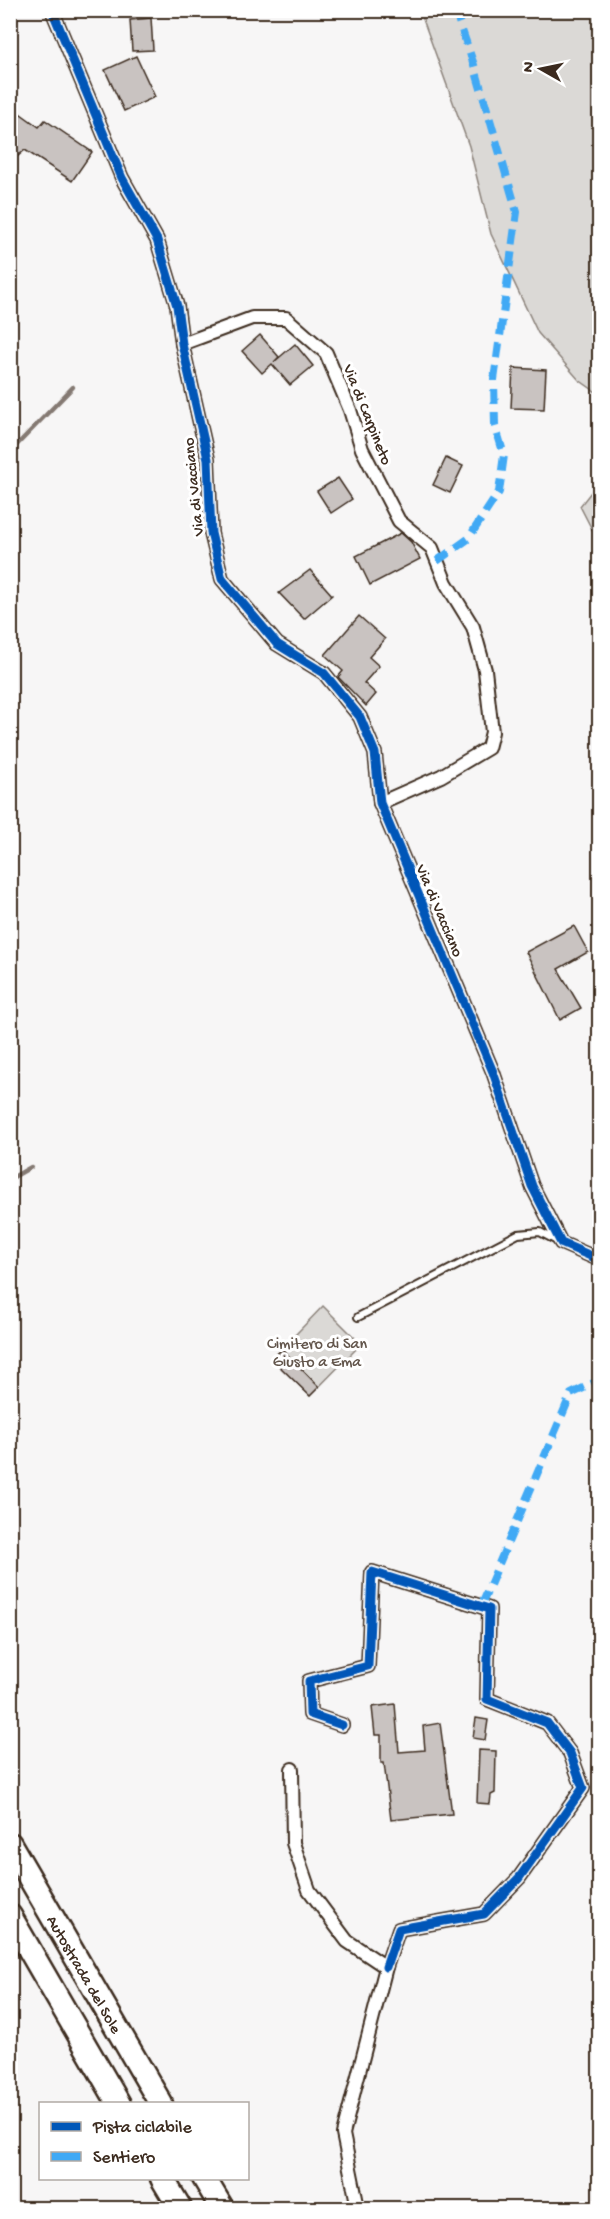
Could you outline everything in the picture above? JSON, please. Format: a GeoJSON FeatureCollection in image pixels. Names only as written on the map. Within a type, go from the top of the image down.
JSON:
{"type":"FeatureCollection","features":[{"type":"Feature","properties":{"kind":"highway","name":"Autostrada del Sole"},"geometry":{"type":"LineString","coordinates":[[10,1844],[160,2102]]}},
{"type":"Feature","properties":{"kind":"highway"},"geometry":{"type":"LineString","coordinates":[[10,1916],[118,2102]]}},
{"type":"Feature","properties":{"kind":"highway"},"geometry":{"type":"LineString","coordinates":[[163,2180],[180,2208]]}},
{"type":"Feature","properties":{"kind":"highway"},"geometry":{"type":"LineString","coordinates":[[205,2180],[222,2208]]}},
{"type":"Feature","properties":{"kind":"street","name":"Via di Vacciano"},"geometry":{"type":"LineString","coordinates":[[52,10],[122,178],[157,240],[177,306],[182,344],[208,459],[211,533],[222,579],[277,644],[324,673],[360,717],[375,753],[380,803],[493,1072],[532,1186],[561,1243]]}},
{"type":"Feature","properties":{"kind":"street","name":"Via di Carpineto"},"geometry":{"type":"LineString","coordinates":[[182,344],[252,318],[286,318],[326,353],[350,410],[362,449],[399,521],[432,549],[446,583],[473,627],[485,670],[492,732],[488,748],[441,776],[380,803]]}},
{"type":"Feature","properties":{"kind":"street"},"geometry":{"type":"LineString","coordinates":[[561,1243],[600,1260]]}},
{"type":"Feature","properties":{"kind":"street"},"geometry":{"type":"LineString","coordinates":[[342,1725],[310,1714],[309,1681],[368,1665],[372,1572],[489,1609],[487,1699],[547,1723],[570,1753],[583,1788],[519,1878],[484,1914],[399,1929],[386,1966],[343,2134],[358,2208]]}},
{"type":"Feature","properties":{"kind":"street"},"geometry":{"type":"LineString","coordinates":[[292,1769],[293,1843],[309,1890],[347,1941],[386,1966]]}},
{"type":"Feature","properties":{"kind":"lane"},"geometry":{"type":"LineString","coordinates":[[358,1317],[518,1234],[540,1233],[561,1243]]}},
{"type":"Feature","properties":{"kind":"green space"},"geometry":{"type":"Polygon","coordinates":[[[420,11],[599,11],[599,394],[579,380],[538,333],[491,234],[469,146],[420,11]]]}},
{"type":"Feature","properties":{"kind":"green space"},"geometry":{"type":"Polygon","coordinates":[[[599,482],[599,543],[580,506],[599,482]]]}},
{"type":"Feature","properties":{"kind":"green space","name":"Cimitero di San Giusto a Ema"},"geometry":{"type":"Polygon","coordinates":[[[323,1306],[361,1344],[310,1396],[272,1359],[323,1306]]]}},
{"type":"Feature","properties":{"kind":"building"},"geometry":{"type":"Polygon","coordinates":[[[151,18],[153,50],[132,51],[130,20],[151,18]]]}},
{"type":"Feature","properties":{"kind":"building"},"geometry":{"type":"Polygon","coordinates":[[[136,56],[155,97],[124,111],[105,70],[136,56]]]}},
{"type":"Feature","properties":{"kind":"building"},"geometry":{"type":"Polygon","coordinates":[[[10,106],[39,127],[45,120],[92,152],[72,181],[25,150],[18,156],[10,150],[10,106]]]}},
{"type":"Feature","properties":{"kind":"building"},"geometry":{"type":"Polygon","coordinates":[[[260,335],[279,357],[274,362],[295,344],[313,366],[290,385],[272,364],[262,373],[242,351],[260,335]]]}},
{"type":"Feature","properties":{"kind":"building"},"geometry":{"type":"Polygon","coordinates":[[[513,368],[546,370],[544,409],[511,408],[513,368]]]}},
{"type":"Feature","properties":{"kind":"building"},"geometry":{"type":"Polygon","coordinates":[[[446,458],[463,466],[450,493],[433,485],[446,458]]]}},
{"type":"Feature","properties":{"kind":"building"},"geometry":{"type":"Polygon","coordinates":[[[338,478],[352,499],[331,513],[317,491],[338,478]]]}},
{"type":"Feature","properties":{"kind":"building"},"geometry":{"type":"Polygon","coordinates":[[[401,533],[411,542],[420,559],[370,585],[356,556],[401,533]]]}},
{"type":"Feature","properties":{"kind":"building"},"geometry":{"type":"Polygon","coordinates":[[[310,570],[332,595],[304,619],[279,593],[310,570]]]}},
{"type":"Feature","properties":{"kind":"building"},"geometry":{"type":"Polygon","coordinates":[[[359,616],[385,639],[369,657],[379,666],[364,683],[376,694],[366,706],[338,677],[343,671],[325,655],[359,616]]]}},
{"type":"Feature","properties":{"kind":"building"},"geometry":{"type":"Polygon","coordinates":[[[574,926],[588,952],[558,969],[581,1008],[560,1020],[526,952],[574,926]]]}},
{"type":"Feature","properties":{"kind":"building"},"geometry":{"type":"Polygon","coordinates":[[[282,1349],[319,1387],[310,1396],[272,1359],[282,1349]]]}},
{"type":"Feature","properties":{"kind":"building"},"geometry":{"type":"Polygon","coordinates":[[[395,1704],[399,1752],[425,1750],[423,1726],[440,1723],[452,1814],[391,1820],[384,1763],[381,1763],[381,1735],[375,1735],[372,1707],[395,1704]]]}},
{"type":"Feature","properties":{"kind":"building"},"geometry":{"type":"Polygon","coordinates":[[[476,1718],[488,1720],[485,1740],[473,1738],[476,1718]]]}},
{"type":"Feature","properties":{"kind":"building"},"geometry":{"type":"Polygon","coordinates":[[[479,1750],[496,1751],[495,1793],[491,1795],[490,1804],[477,1803],[479,1750]]]}},
{"type":"Feature","properties":{"kind":"waterway"},"geometry":{"type":"LineString","coordinates":[[10,452],[73,387]]}},
{"type":"Feature","properties":{"kind":"waterway"},"geometry":{"type":"LineString","coordinates":[[10,1179],[31,1167]]}},
{"type":"Feature","properties":{"kind":"marked path"},"geometry":{"type":"LineString","coordinates":[[437,561],[468,539],[499,492],[504,455],[495,425],[494,380],[517,212],[474,65],[455,10]]}},
{"type":"Feature","properties":{"kind":"marked path"},"geometry":{"type":"LineString","coordinates":[[481,1606],[571,1394],[600,1380]]}},
{"type":"Feature","properties":{"kind":"cycle path"},"geometry":{"type":"LineString","coordinates":[[52,10],[122,178],[157,240],[177,306],[182,344],[208,459],[211,533],[222,579],[277,644],[324,673],[360,717],[375,753],[380,803],[493,1072],[532,1186],[561,1243],[600,1260]]}},
{"type":"Feature","properties":{"kind":"cycle path"},"geometry":{"type":"LineString","coordinates":[[342,1725],[310,1714],[309,1681],[368,1666],[372,1572],[489,1609],[487,1699],[547,1723],[570,1753],[583,1788],[519,1878],[484,1914],[399,1929],[386,1967]]}}]}
